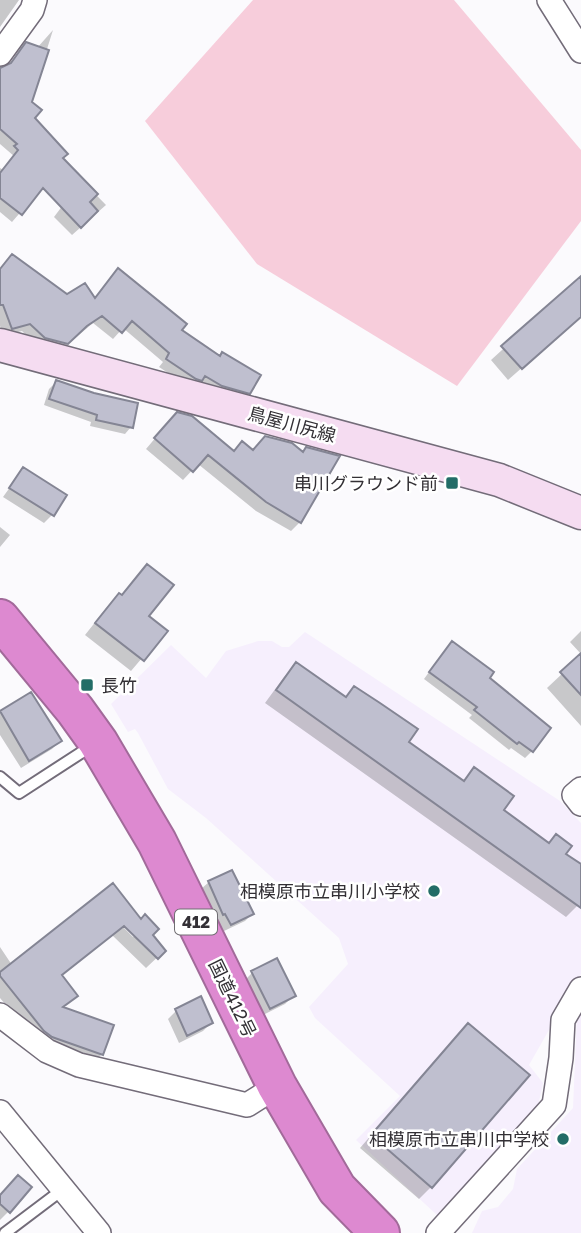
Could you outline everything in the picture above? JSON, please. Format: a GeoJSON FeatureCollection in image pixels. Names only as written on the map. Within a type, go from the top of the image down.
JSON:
{"type":"FeatureCollection","features":[{"type":"Feature","properties":{"kind":"highway","name":"国道412号"},"geometry":{"type":"LineString","coordinates":[[0,619],[61,692],[98,742],[157,842],[277,1086],[337,1189],[380,1233]]}},
{"type":"Feature","properties":{"kind":"main road","name":"鳥屋川尻線"},"geometry":{"type":"LineString","coordinates":[[0,345],[499,480],[581,513]]}},
{"type":"Feature","properties":{"kind":"street"},"geometry":{"type":"LineString","coordinates":[[0,54],[32,10],[35,0]]}},
{"type":"Feature","properties":{"kind":"street"},"geometry":{"type":"LineString","coordinates":[[549,0],[581,51]]}},
{"type":"Feature","properties":{"kind":"street"},"geometry":{"type":"LineString","coordinates":[[581,789],[574,795],[581,804]]}},
{"type":"Feature","properties":{"kind":"street"},"geometry":{"type":"LineString","coordinates":[[438,1233],[554,1105],[563,1020],[581,989]]}},
{"type":"Feature","properties":{"kind":"street"},"geometry":{"type":"LineString","coordinates":[[0,1015],[47,1051],[79,1065],[247,1105],[277,1086]]}},
{"type":"Feature","properties":{"kind":"street"},"geometry":{"type":"LineString","coordinates":[[0,1112],[99,1233]]}},
{"type":"Feature","properties":{"kind":"lane"},"geometry":{"type":"LineString","coordinates":[[0,777],[19,793],[98,742]]}},
{"type":"Feature","properties":{"kind":"lane"},"geometry":{"type":"LineString","coordinates":[[5,1233],[62,1190]]}},
{"type":"Feature","properties":{"kind":"shaded area"},"geometry":{"type":"Polygon","coordinates":[[[253,0],[454,0],[581,150],[581,221],[457,386],[257,264],[145,121],[253,0]]]}},
{"type":"Feature","properties":{"kind":"shaded area","name":"相模原市立串川小学校"},"geometry":{"type":"Polygon","coordinates":[[[305,632],[560,801],[581,823],[581,974],[529,1065],[543,1083],[537,1111],[438,1216],[356,1140],[400,1096],[315,1018],[309,1007],[348,964],[339,938],[206,818],[168,789],[138,733],[135,729],[128,732],[111,704],[171,645],[206,678],[226,651],[258,641],[272,641],[282,647],[289,647],[305,632]]]}},
{"type":"Feature","properties":{"kind":"shaded area","name":"相模原市立串川中学校"},"geometry":{"type":"Polygon","coordinates":[[[581,1008],[581,1233],[472,1233],[482,1211],[498,1207],[513,1189],[517,1169],[573,1108],[577,1015],[581,1008]]]}},
{"type":"Feature","properties":{"kind":"building"},"geometry":{"type":"Polygon","coordinates":[[[26,42],[49,50],[32,102],[42,110],[35,118],[68,154],[63,158],[98,194],[90,202],[98,211],[81,228],[43,188],[22,215],[0,198],[0,173],[18,150],[14,146],[17,144],[0,129],[0,68],[11,63],[26,42]]]}},
{"type":"Feature","properties":{"kind":"building"},"geometry":{"type":"Polygon","coordinates":[[[12,254],[67,294],[85,283],[95,298],[118,268],[187,324],[182,330],[220,356],[222,352],[261,375],[250,394],[222,386],[205,376],[202,381],[196,379],[166,359],[169,353],[132,321],[122,333],[102,316],[68,344],[45,338],[30,324],[12,329],[3,305],[0,305],[0,269],[12,254]]]}},
{"type":"Feature","properties":{"kind":"building"},"geometry":{"type":"Polygon","coordinates":[[[581,276],[581,317],[522,369],[501,346],[581,276]]]}},
{"type":"Feature","properties":{"kind":"building"},"geometry":{"type":"Polygon","coordinates":[[[56,380],[94,393],[138,403],[133,428],[96,420],[97,415],[49,399],[56,380]]]}},
{"type":"Feature","properties":{"kind":"building"},"geometry":{"type":"Polygon","coordinates":[[[177,412],[192,416],[234,451],[242,441],[253,450],[265,436],[292,443],[303,452],[306,447],[340,456],[301,523],[266,502],[208,455],[193,472],[154,438],[177,412]]]}},
{"type":"Feature","properties":{"kind":"building"},"geometry":{"type":"Polygon","coordinates":[[[23,467],[67,495],[54,516],[9,488],[23,467]]]}},
{"type":"Feature","properties":{"kind":"building"},"geometry":{"type":"Polygon","coordinates":[[[147,564],[174,585],[149,616],[168,631],[144,661],[95,623],[147,564]]]}},
{"type":"Feature","properties":{"kind":"building"},"geometry":{"type":"Polygon","coordinates":[[[452,641],[494,672],[490,678],[551,728],[533,752],[519,742],[517,744],[474,710],[477,707],[429,672],[452,641]]]}},
{"type":"Feature","properties":{"kind":"building"},"geometry":{"type":"Polygon","coordinates":[[[581,653],[581,695],[560,672],[581,653]]]}},
{"type":"Feature","properties":{"kind":"building"},"geometry":{"type":"Polygon","coordinates":[[[296,662],[346,697],[354,686],[380,703],[418,729],[409,742],[464,781],[474,767],[514,796],[504,810],[549,843],[556,834],[572,846],[566,854],[581,864],[581,908],[276,690],[296,662]]]}},
{"type":"Feature","properties":{"kind":"building"},"geometry":{"type":"Polygon","coordinates":[[[31,692],[62,741],[29,761],[0,711],[31,692]]]}},
{"type":"Feature","properties":{"kind":"building"},"geometry":{"type":"Polygon","coordinates":[[[232,870],[254,914],[231,925],[225,914],[223,915],[208,881],[232,870]]]}},
{"type":"Feature","properties":{"kind":"building"},"geometry":{"type":"Polygon","coordinates":[[[113,883],[141,919],[145,914],[159,929],[153,935],[166,951],[158,959],[124,926],[62,975],[78,996],[63,1007],[114,1025],[103,1055],[52,1037],[44,1031],[0,976],[0,972],[113,883]]]}},
{"type":"Feature","properties":{"kind":"building"},"geometry":{"type":"Polygon","coordinates":[[[277,958],[296,996],[270,1009],[251,971],[277,958]]]}},
{"type":"Feature","properties":{"kind":"building"},"geometry":{"type":"Polygon","coordinates":[[[201,996],[213,1023],[187,1036],[175,1009],[201,996]]]}},
{"type":"Feature","properties":{"kind":"building"},"geometry":{"type":"Polygon","coordinates":[[[468,1023],[530,1075],[432,1188],[371,1135],[468,1023]]]}},
{"type":"Feature","properties":{"kind":"building"},"geometry":{"type":"Polygon","coordinates":[[[18,1175],[32,1187],[10,1213],[0,1204],[0,1195],[18,1175]]]}},
{"type":"Feature","properties":{"kind":"place","name":"串川グラウンド前"},"geometry":{"type":"Point","coordinates":[452,483]}},
{"type":"Feature","properties":{"kind":"place","name":"長竹"},"geometry":{"type":"Point","coordinates":[87,685]}},
{"type":"Feature","properties":{"kind":"place","name":"相模原市立串川小学校"},"geometry":{"type":"Point","coordinates":[434,891]}},
{"type":"Feature","properties":{"kind":"place","name":"相模原市立串川中学校"},"geometry":{"type":"Point","coordinates":[563,1139]}}]}
